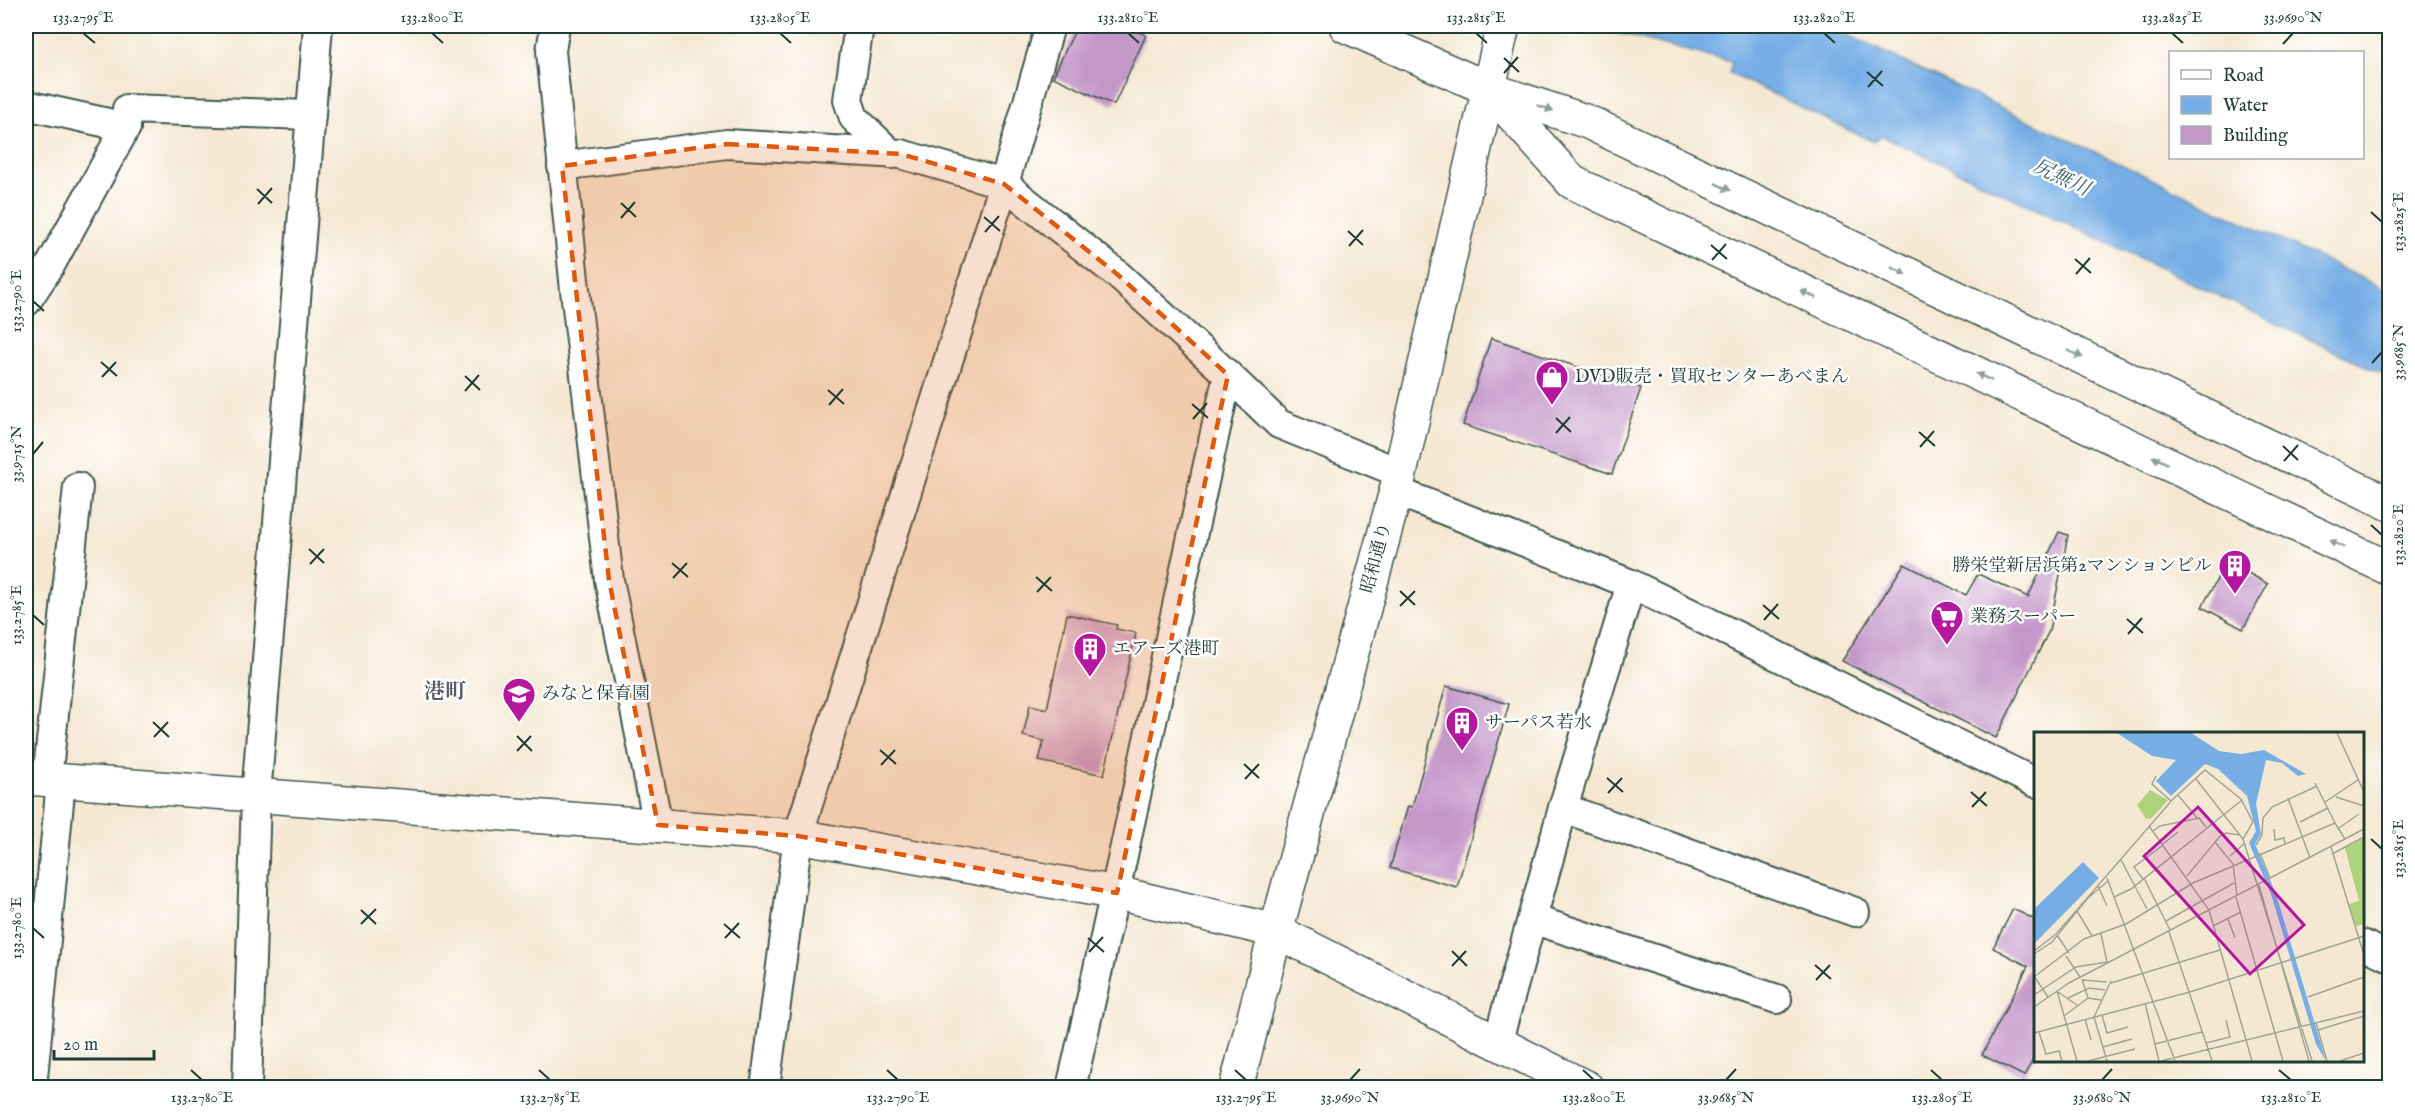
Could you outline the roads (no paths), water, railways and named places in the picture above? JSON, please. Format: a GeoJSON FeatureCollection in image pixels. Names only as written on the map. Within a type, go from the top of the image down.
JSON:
{"type":"FeatureCollection","features":[{"type":"Feature","properties":{"kind":"street"},"geometry":{"type":"LineString","coordinates":[[247,1088],[256,795],[318,26]]}},
{"type":"Feature","properties":{"kind":"street"},"geometry":{"type":"LineString","coordinates":[[555,26],[551,51],[562,166],[609,580],[658,825]]}},
{"type":"Feature","properties":{"kind":"street"},"geometry":{"type":"LineString","coordinates":[[859,26],[848,100],[854,118],[891,154]]}},
{"type":"Feature","properties":{"kind":"street"},"geometry":{"type":"LineString","coordinates":[[765,1088],[798,836],[1004,184],[1050,26]]}},
{"type":"Feature","properties":{"kind":"street"},"geometry":{"type":"LineString","coordinates":[[1346,26],[1489,89],[1588,122],[2390,504]]}},
{"type":"Feature","properties":{"kind":"street","name":"昭和通り"},"geometry":{"type":"LineString","coordinates":[[1236,1088],[1276,931],[1398,482],[1503,26]]}},
{"type":"Feature","properties":{"kind":"street"},"geometry":{"type":"LineString","coordinates":[[1489,89],[1572,182],[2390,568]]}},
{"type":"Feature","properties":{"kind":"street"},"geometry":{"type":"LineString","coordinates":[[26,105],[126,127]]}},
{"type":"Feature","properties":{"kind":"street"},"geometry":{"type":"LineString","coordinates":[[26,302],[51,264],[126,127],[127,109],[311,115]]}},
{"type":"Feature","properties":{"kind":"street"},"geometry":{"type":"LineString","coordinates":[[562,166],[727,144],[901,154],[1004,184],[1117,274],[1279,424],[1398,482],[1631,584],[2034,782]]}},
{"type":"Feature","properties":{"kind":"street"},"geometry":{"type":"LineString","coordinates":[[1071,1088],[1117,893],[1228,375]]}},
{"type":"Feature","properties":{"kind":"street"},"geometry":{"type":"LineString","coordinates":[[32,1088],[45,780],[78,487]]}},
{"type":"Feature","properties":{"kind":"street"},"geometry":{"type":"LineString","coordinates":[[1497,1044],[1563,808],[1631,584]]}},
{"type":"Feature","properties":{"kind":"street"},"geometry":{"type":"LineString","coordinates":[[45,780],[798,836],[1117,893],[1276,931],[1587,1088]]}},
{"type":"Feature","properties":{"kind":"street"},"geometry":{"type":"LineString","coordinates":[[1563,808],[1855,912]]}},
{"type":"Feature","properties":{"kind":"street"},"geometry":{"type":"LineString","coordinates":[[1532,919],[1777,999]]}},
{"type":"Feature","properties":{"kind":"street"},"geometry":{"type":"LineString","coordinates":[[2364,945],[2390,957]]}},
{"type":"Feature","properties":{"kind":"water","name":"尻無川"},"geometry":{"type":"Polygon","coordinates":[[[1590,26],[1829,26],[2389,291],[2389,377],[1881,135],[1874,142],[1729,73],[1732,62],[1590,26]]]}},
{"type":"Feature","properties":{"kind":"place","name":"DVD販売・買取センターあべまん"},"geometry":{"type":"Point","coordinates":[1552,406]}},
{"type":"Feature","properties":{"kind":"place","name":"勝栄堂新居浜第2マンションビル"},"geometry":{"type":"Point","coordinates":[2235,595]}},
{"type":"Feature","properties":{"kind":"place","name":"業務スーパー"},"geometry":{"type":"Point","coordinates":[1947,646]}},
{"type":"Feature","properties":{"kind":"place","name":"エアーズ港町"},"geometry":{"type":"Point","coordinates":[1090,678]}},
{"type":"Feature","properties":{"kind":"place","name":"みなと保育園"},"geometry":{"type":"Point","coordinates":[519,723]}},
{"type":"Feature","properties":{"kind":"place","name":"サーパス若水"},"geometry":{"type":"Point","coordinates":[1462,752]}},
{"type":"Feature","properties":{"kind":"district","name":"港町"},"geometry":{"type":"Point","coordinates":[445,692]}}]}
